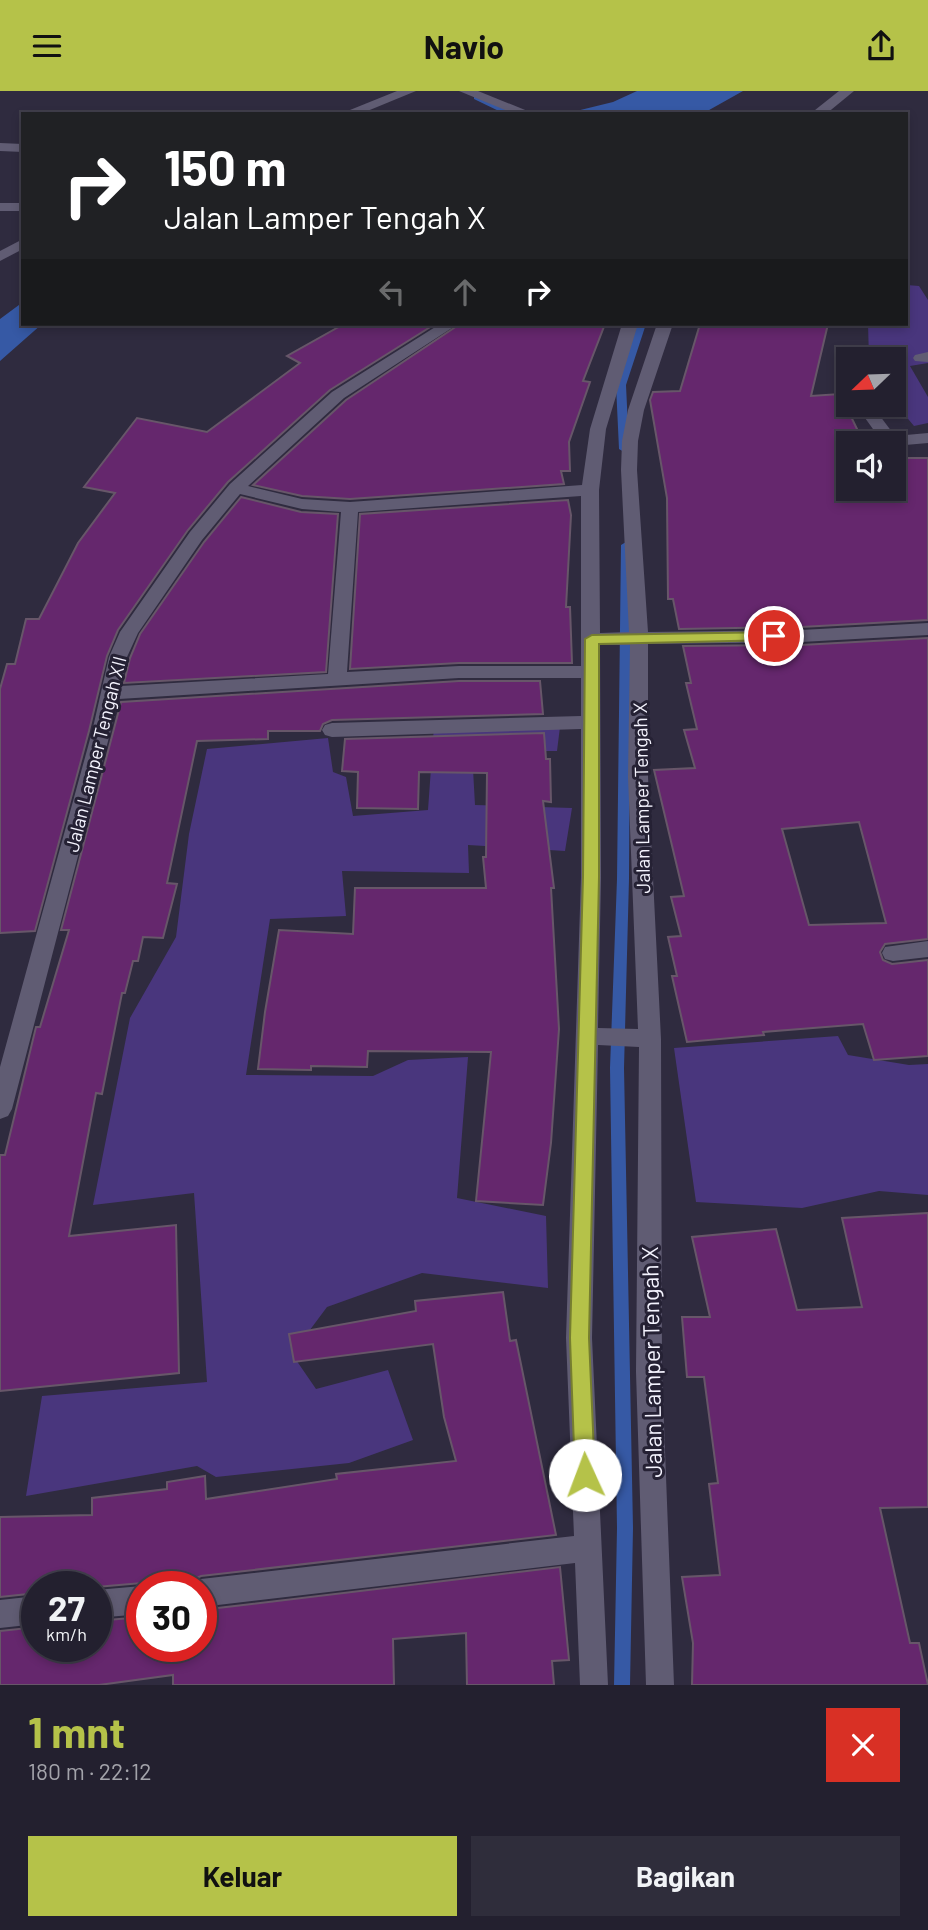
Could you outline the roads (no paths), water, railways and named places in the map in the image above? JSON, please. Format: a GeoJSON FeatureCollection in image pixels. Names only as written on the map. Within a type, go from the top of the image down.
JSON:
{"type":"FeatureCollection","features":[{"type":"Feature","properties":{"kind":"street"},"geometry":{"type":"LineString","coordinates":[[352,112],[409,91]]}},
{"type":"Feature","properties":{"kind":"street"},"geometry":{"type":"LineString","coordinates":[[820,112],[847,91]]}},
{"type":"Feature","properties":{"kind":"street"},"geometry":{"type":"LineString","coordinates":[[471,92],[523,112]]}},
{"type":"Feature","properties":{"kind":"street"},"geometry":{"type":"LineString","coordinates":[[0,147],[21,148]]}},
{"type":"Feature","properties":{"kind":"street"},"geometry":{"type":"LineString","coordinates":[[0,207],[21,207]]}},
{"type":"Feature","properties":{"kind":"street"},"geometry":{"type":"LineString","coordinates":[[0,257],[21,244]]}},
{"type":"Feature","properties":{"kind":"street","name":"Jalan Lamper Tengah XII"},"geometry":{"type":"LineString","coordinates":[[0,1109],[103,732],[118,657],[129,632],[196,536],[236,488],[338,395],[447,326]]}},
{"type":"Feature","properties":{"kind":"street"},"geometry":{"type":"LineString","coordinates":[[594,1685],[579,1338],[598,1037],[591,877],[590,722],[591,672],[598,640],[590,490],[598,429],[628,326]]}},
{"type":"Feature","properties":{"kind":"street","name":"Jalan Lamper Tengah X"},"geometry":{"type":"LineString","coordinates":[[660,1685],[649,1372],[630,441],[636,410],[664,326]]}},
{"type":"Feature","properties":{"kind":"street"},"geometry":{"type":"LineString","coordinates":[[873,417],[890,440],[928,438]]}},
{"type":"Feature","properties":{"kind":"street"},"geometry":{"type":"LineString","coordinates":[[236,488],[288,501],[351,507],[590,490]]}},
{"type":"Feature","properties":{"kind":"street"},"geometry":{"type":"LineString","coordinates":[[337,680],[351,507]]}},
{"type":"Feature","properties":{"kind":"street"},"geometry":{"type":"LineString","coordinates":[[598,640],[836,635],[928,629]]}},
{"type":"Feature","properties":{"kind":"street"},"geometry":{"type":"LineString","coordinates":[[110,693],[459,672],[591,672]]}},
{"type":"Feature","properties":{"kind":"street"},"geometry":{"type":"LineString","coordinates":[[332,730],[590,722]]}},
{"type":"Feature","properties":{"kind":"street"},"geometry":{"type":"LineString","coordinates":[[893,953],[928,949]]}},
{"type":"Feature","properties":{"kind":"street"},"geometry":{"type":"LineString","coordinates":[[598,1037],[644,1039]]}},
{"type":"Feature","properties":{"kind":"street"},"geometry":{"type":"LineString","coordinates":[[217,1591],[588,1548]]}},
{"type":"Feature","properties":{"kind":"street"},"geometry":{"type":"LineString","coordinates":[[0,1614],[21,1612]]}},
{"type":"Feature","properties":{"kind":"water"},"geometry":{"type":"Polygon","coordinates":[[[637,91],[743,91],[706,112],[572,112],[613,102],[637,91]]]}},
{"type":"Feature","properties":{"kind":"water"},"geometry":{"type":"Polygon","coordinates":[[[21,303],[21,326],[40,326],[0,361],[0,319],[21,303]]]}},
{"type":"Feature","properties":{"kind":"waterway"},"geometry":{"type":"LineString","coordinates":[[477,97],[508,112]]}},
{"type":"Feature","properties":{"kind":"waterway"},"geometry":{"type":"LineString","coordinates":[[624,449],[621,385],[640,326]]}},
{"type":"Feature","properties":{"kind":"waterway"},"geometry":{"type":"LineString","coordinates":[[622,1685],[625,1528],[617,1068],[623,879],[626,545]]}}]}
